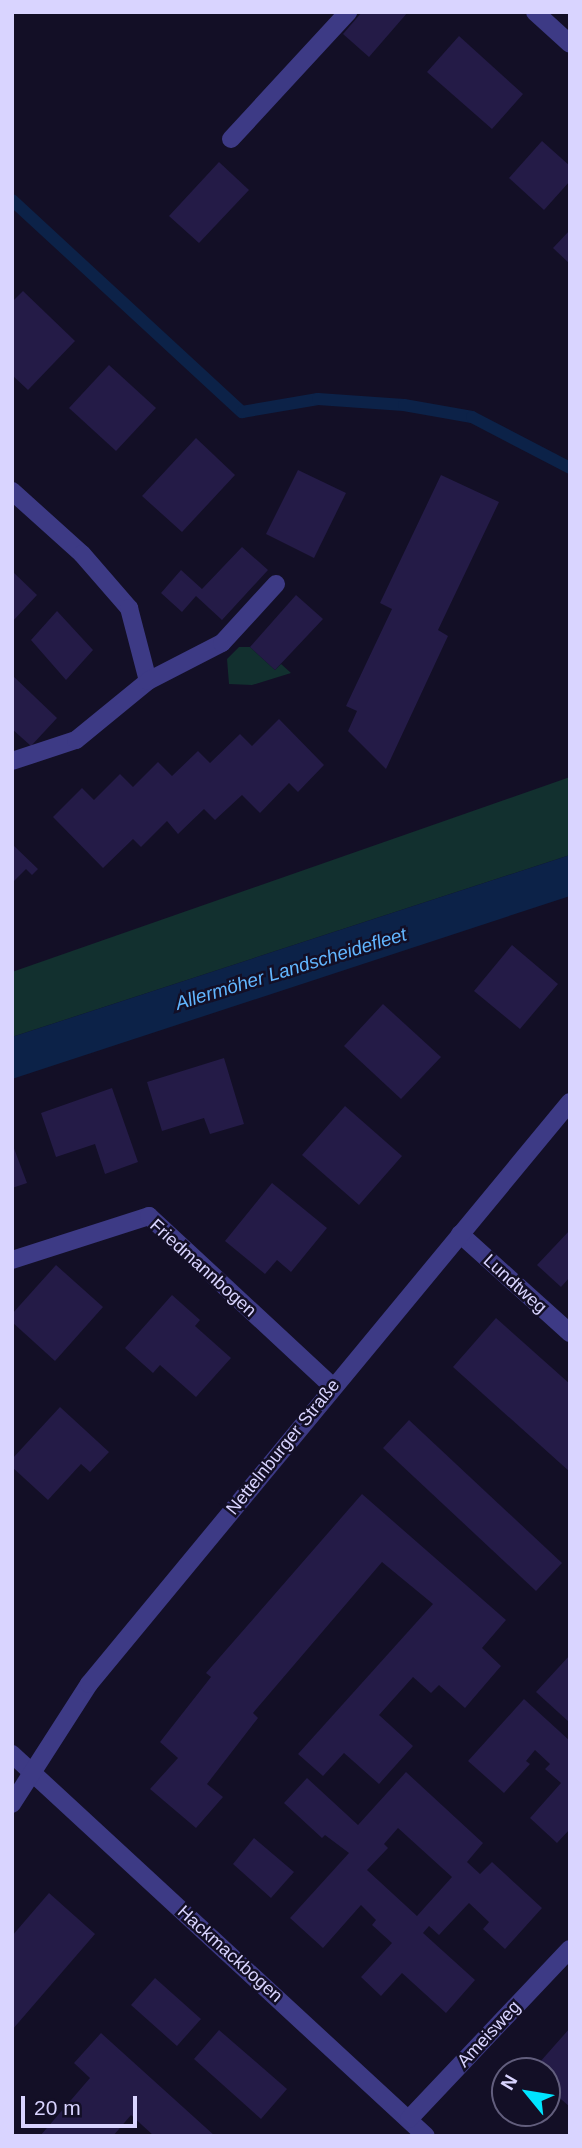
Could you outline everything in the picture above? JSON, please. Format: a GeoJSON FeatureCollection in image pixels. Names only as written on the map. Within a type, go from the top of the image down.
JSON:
{"type":"FeatureCollection","features":[{"type":"Feature","properties":{"kind":"street"},"geometry":{"type":"LineString","coordinates":[[232,139],[348,12]]}},
{"type":"Feature","properties":{"kind":"street"},"geometry":{"type":"LineString","coordinates":[[535,12],[570,44]]}},
{"type":"Feature","properties":{"kind":"street"},"geometry":{"type":"LineString","coordinates":[[12,491],[82,554],[129,608],[148,681]]}},
{"type":"Feature","properties":{"kind":"street"},"geometry":{"type":"LineString","coordinates":[[12,761],[76,740],[148,681],[222,643],[276,584]]}},
{"type":"Feature","properties":{"kind":"street","name":"Nettelnburger Straße"},"geometry":{"type":"LineString","coordinates":[[12,1804],[89,1684],[570,1102]]}},
{"type":"Feature","properties":{"kind":"street","name":"Friedmannbogen"},"geometry":{"type":"LineString","coordinates":[[12,1260],[149,1216],[333,1387]]}},
{"type":"Feature","properties":{"kind":"street","name":"Lundtweg"},"geometry":{"type":"LineString","coordinates":[[460,1234],[570,1333]]}},
{"type":"Feature","properties":{"kind":"street","name":"Hackmackbogen"},"geometry":{"type":"LineString","coordinates":[[12,1754],[426,2136]]}},
{"type":"Feature","properties":{"kind":"street","name":"Ameisweg"},"geometry":{"type":"LineString","coordinates":[[409,2119],[570,1949]]}},
{"type":"Feature","properties":{"kind":"green space"},"geometry":{"type":"Polygon","coordinates":[[[239,647],[250,647],[275,670],[281,664],[291,673],[252,685],[229,684],[227,659],[239,647]]]}},
{"type":"Feature","properties":{"kind":"green space"},"geometry":{"type":"Polygon","coordinates":[[[570,777],[570,855],[12,1037],[12,972],[570,777]]]}},
{"type":"Feature","properties":{"kind":"water","name":"Allermöher Landscheidefleet"},"geometry":{"type":"Polygon","coordinates":[[[570,855],[570,896],[12,1079],[12,1037],[570,855]]]}},
{"type":"Feature","properties":{"kind":"building"},"geometry":{"type":"Polygon","coordinates":[[[362,12],[408,12],[369,57],[343,34],[362,12]]]}},
{"type":"Feature","properties":{"kind":"building"},"geometry":{"type":"Polygon","coordinates":[[[459,36],[523,94],[492,129],[427,72],[459,36]]]}},
{"type":"Feature","properties":{"kind":"building"},"geometry":{"type":"Polygon","coordinates":[[[542,141],[570,166],[570,181],[544,210],[509,178],[542,141]]]}},
{"type":"Feature","properties":{"kind":"building"},"geometry":{"type":"Polygon","coordinates":[[[219,162],[249,190],[199,243],[169,216],[219,162]]]}},
{"type":"Feature","properties":{"kind":"building"},"geometry":{"type":"Polygon","coordinates":[[[570,230],[570,264],[553,248],[570,230]]]}},
{"type":"Feature","properties":{"kind":"building"},"geometry":{"type":"Polygon","coordinates":[[[23,291],[75,341],[28,390],[12,375],[12,302],[23,291]]]}},
{"type":"Feature","properties":{"kind":"building"},"geometry":{"type":"Polygon","coordinates":[[[109,365],[156,408],[116,451],[69,408],[109,365]]]}},
{"type":"Feature","properties":{"kind":"building"},"geometry":{"type":"Polygon","coordinates":[[[196,438],[235,475],[182,532],[142,496],[196,438]]]}},
{"type":"Feature","properties":{"kind":"building"},"geometry":{"type":"Polygon","coordinates":[[[298,470],[346,493],[314,558],[266,534],[298,470]]]}},
{"type":"Feature","properties":{"kind":"building"},"geometry":{"type":"Polygon","coordinates":[[[441,475],[499,502],[438,630],[448,636],[386,769],[348,731],[357,711],[346,706],[392,609],[380,603],[441,475]]]}},
{"type":"Feature","properties":{"kind":"building"},"geometry":{"type":"Polygon","coordinates":[[[242,547],[268,570],[222,620],[196,596],[182,612],[161,593],[181,570],[202,589],[242,547]]]}},
{"type":"Feature","properties":{"kind":"building"},"geometry":{"type":"Polygon","coordinates":[[[12,571],[37,595],[12,622],[12,571]]]}},
{"type":"Feature","properties":{"kind":"building"},"geometry":{"type":"Polygon","coordinates":[[[296,595],[323,619],[275,670],[250,647],[296,595]]]}},
{"type":"Feature","properties":{"kind":"building"},"geometry":{"type":"Polygon","coordinates":[[[57,611],[93,650],[66,680],[31,640],[57,611]]]}},
{"type":"Feature","properties":{"kind":"building"},"geometry":{"type":"Polygon","coordinates":[[[12,675],[57,718],[31,746],[12,729],[12,675]]]}},
{"type":"Feature","properties":{"kind":"building"},"geometry":{"type":"Polygon","coordinates":[[[279,719],[324,765],[298,792],[289,783],[260,813],[242,795],[215,820],[204,809],[178,834],[167,821],[141,847],[133,839],[103,868],[53,817],[82,788],[94,800],[120,774],[133,787],[158,762],[172,776],[198,751],[210,763],[240,734],[252,746],[279,719]]]}},
{"type":"Feature","properties":{"kind":"building"},"geometry":{"type":"Polygon","coordinates":[[[12,844],[38,869],[32,875],[26,869],[12,883],[12,844]]]}},
{"type":"Feature","properties":{"kind":"building"},"geometry":{"type":"Polygon","coordinates":[[[512,945],[558,984],[520,1029],[474,991],[512,945]]]}},
{"type":"Feature","properties":{"kind":"building"},"geometry":{"type":"Polygon","coordinates":[[[383,1004],[441,1057],[401,1099],[344,1046],[383,1004]]]}},
{"type":"Feature","properties":{"kind":"building"},"geometry":{"type":"Polygon","coordinates":[[[224,1058],[244,1124],[210,1134],[204,1118],[162,1131],[147,1082],[224,1058]]]}},
{"type":"Feature","properties":{"kind":"building"},"geometry":{"type":"Polygon","coordinates":[[[112,1088],[138,1162],[105,1174],[95,1144],[56,1157],[41,1113],[112,1088]]]}},
{"type":"Feature","properties":{"kind":"building"},"geometry":{"type":"Polygon","coordinates":[[[345,1106],[402,1156],[359,1205],[302,1155],[345,1106]]]}},
{"type":"Feature","properties":{"kind":"building"},"geometry":{"type":"Polygon","coordinates":[[[12,1143],[27,1183],[12,1188],[12,1143]]]}},
{"type":"Feature","properties":{"kind":"building"},"geometry":{"type":"Polygon","coordinates":[[[272,1183],[327,1228],[291,1272],[277,1260],[265,1274],[225,1241],[272,1183]]]}},
{"type":"Feature","properties":{"kind":"building"},"geometry":{"type":"Polygon","coordinates":[[[570,1230],[570,1277],[561,1287],[537,1265],[570,1230]]]}},
{"type":"Feature","properties":{"kind":"building"},"geometry":{"type":"Polygon","coordinates":[[[56,1265],[103,1307],[55,1361],[12,1322],[12,1314],[56,1265]]]}},
{"type":"Feature","properties":{"kind":"building"},"geometry":{"type":"Polygon","coordinates":[[[172,1295],[200,1320],[195,1326],[231,1358],[196,1397],[160,1365],[153,1373],[125,1348],[172,1295]]]}},
{"type":"Feature","properties":{"kind":"building"},"geometry":{"type":"Polygon","coordinates":[[[496,1318],[570,1384],[570,1472],[453,1367],[496,1318]]]}},
{"type":"Feature","properties":{"kind":"building"},"geometry":{"type":"Polygon","coordinates":[[[60,1407],[109,1452],[90,1472],[81,1464],[48,1500],[12,1467],[12,1459],[60,1407]]]}},
{"type":"Feature","properties":{"kind":"building"},"geometry":{"type":"Polygon","coordinates":[[[409,1420],[562,1563],[536,1591],[383,1448],[409,1420]]]}},
{"type":"Feature","properties":{"kind":"building"},"geometry":{"type":"Polygon","coordinates":[[[362,1494],[506,1620],[482,1648],[501,1666],[465,1708],[439,1685],[431,1693],[413,1677],[379,1715],[413,1746],[379,1784],[344,1753],[323,1776],[298,1754],[433,1604],[382,1562],[253,1713],[258,1718],[207,1784],[223,1797],[196,1828],[150,1789],[178,1758],[160,1742],[211,1677],[206,1673],[362,1494]]]}},
{"type":"Feature","properties":{"kind":"building"},"geometry":{"type":"Polygon","coordinates":[[[570,1655],[570,1721],[569,1722],[536,1692],[570,1655]]]}},
{"type":"Feature","properties":{"kind":"building"},"geometry":{"type":"Polygon","coordinates":[[[524,1699],[570,1741],[570,1829],[557,1843],[530,1818],[561,1783],[545,1769],[550,1764],[535,1750],[526,1761],[530,1764],[504,1793],[468,1761],[524,1699]]]}},
{"type":"Feature","properties":{"kind":"building"},"geometry":{"type":"Polygon","coordinates":[[[406,1772],[483,1843],[467,1862],[480,1874],[492,1862],[542,1908],[505,1949],[483,1929],[489,1922],[469,1903],[439,1935],[429,1926],[423,1933],[475,1980],[446,2013],[402,1973],[381,1996],[361,1977],[392,1943],[372,1925],[376,1920],[361,1905],[323,1948],[290,1918],[349,1853],[325,1835],[322,1838],[284,1803],[307,1778],[358,1825],[406,1772]],[[398,1828],[384,1844],[388,1848],[367,1870],[417,1916],[452,1877],[398,1828]]]}},
{"type":"Feature","properties":{"kind":"building"},"geometry":{"type":"Polygon","coordinates":[[[254,1838],[294,1872],[271,1898],[233,1864],[254,1838]]]}},
{"type":"Feature","properties":{"kind":"building"},"geometry":{"type":"Polygon","coordinates":[[[49,1893],[95,1934],[12,2030],[12,1936],[49,1893]]]}},
{"type":"Feature","properties":{"kind":"building"},"geometry":{"type":"Polygon","coordinates":[[[155,1978],[201,2019],[177,2046],[131,2005],[155,1978]]]}},
{"type":"Feature","properties":{"kind":"building"},"geometry":{"type":"Polygon","coordinates":[[[570,2028],[570,2107],[561,2099],[561,2057],[544,2057],[570,2028]]]}},
{"type":"Feature","properties":{"kind":"building"},"geometry":{"type":"Polygon","coordinates":[[[219,2030],[287,2089],[261,2119],[194,2059],[219,2030]]]}},
{"type":"Feature","properties":{"kind":"building"},"geometry":{"type":"Polygon","coordinates":[[[101,2033],[215,2136],[154,2136],[131,2115],[113,2136],[40,2136],[90,2078],[74,2063],[101,2033]]]}},
{"type":"Feature","properties":{"kind":"waterway"},"geometry":{"type":"LineString","coordinates":[[12,200],[242,412],[318,399],[404,405],[472,417],[570,468]]}}]}
